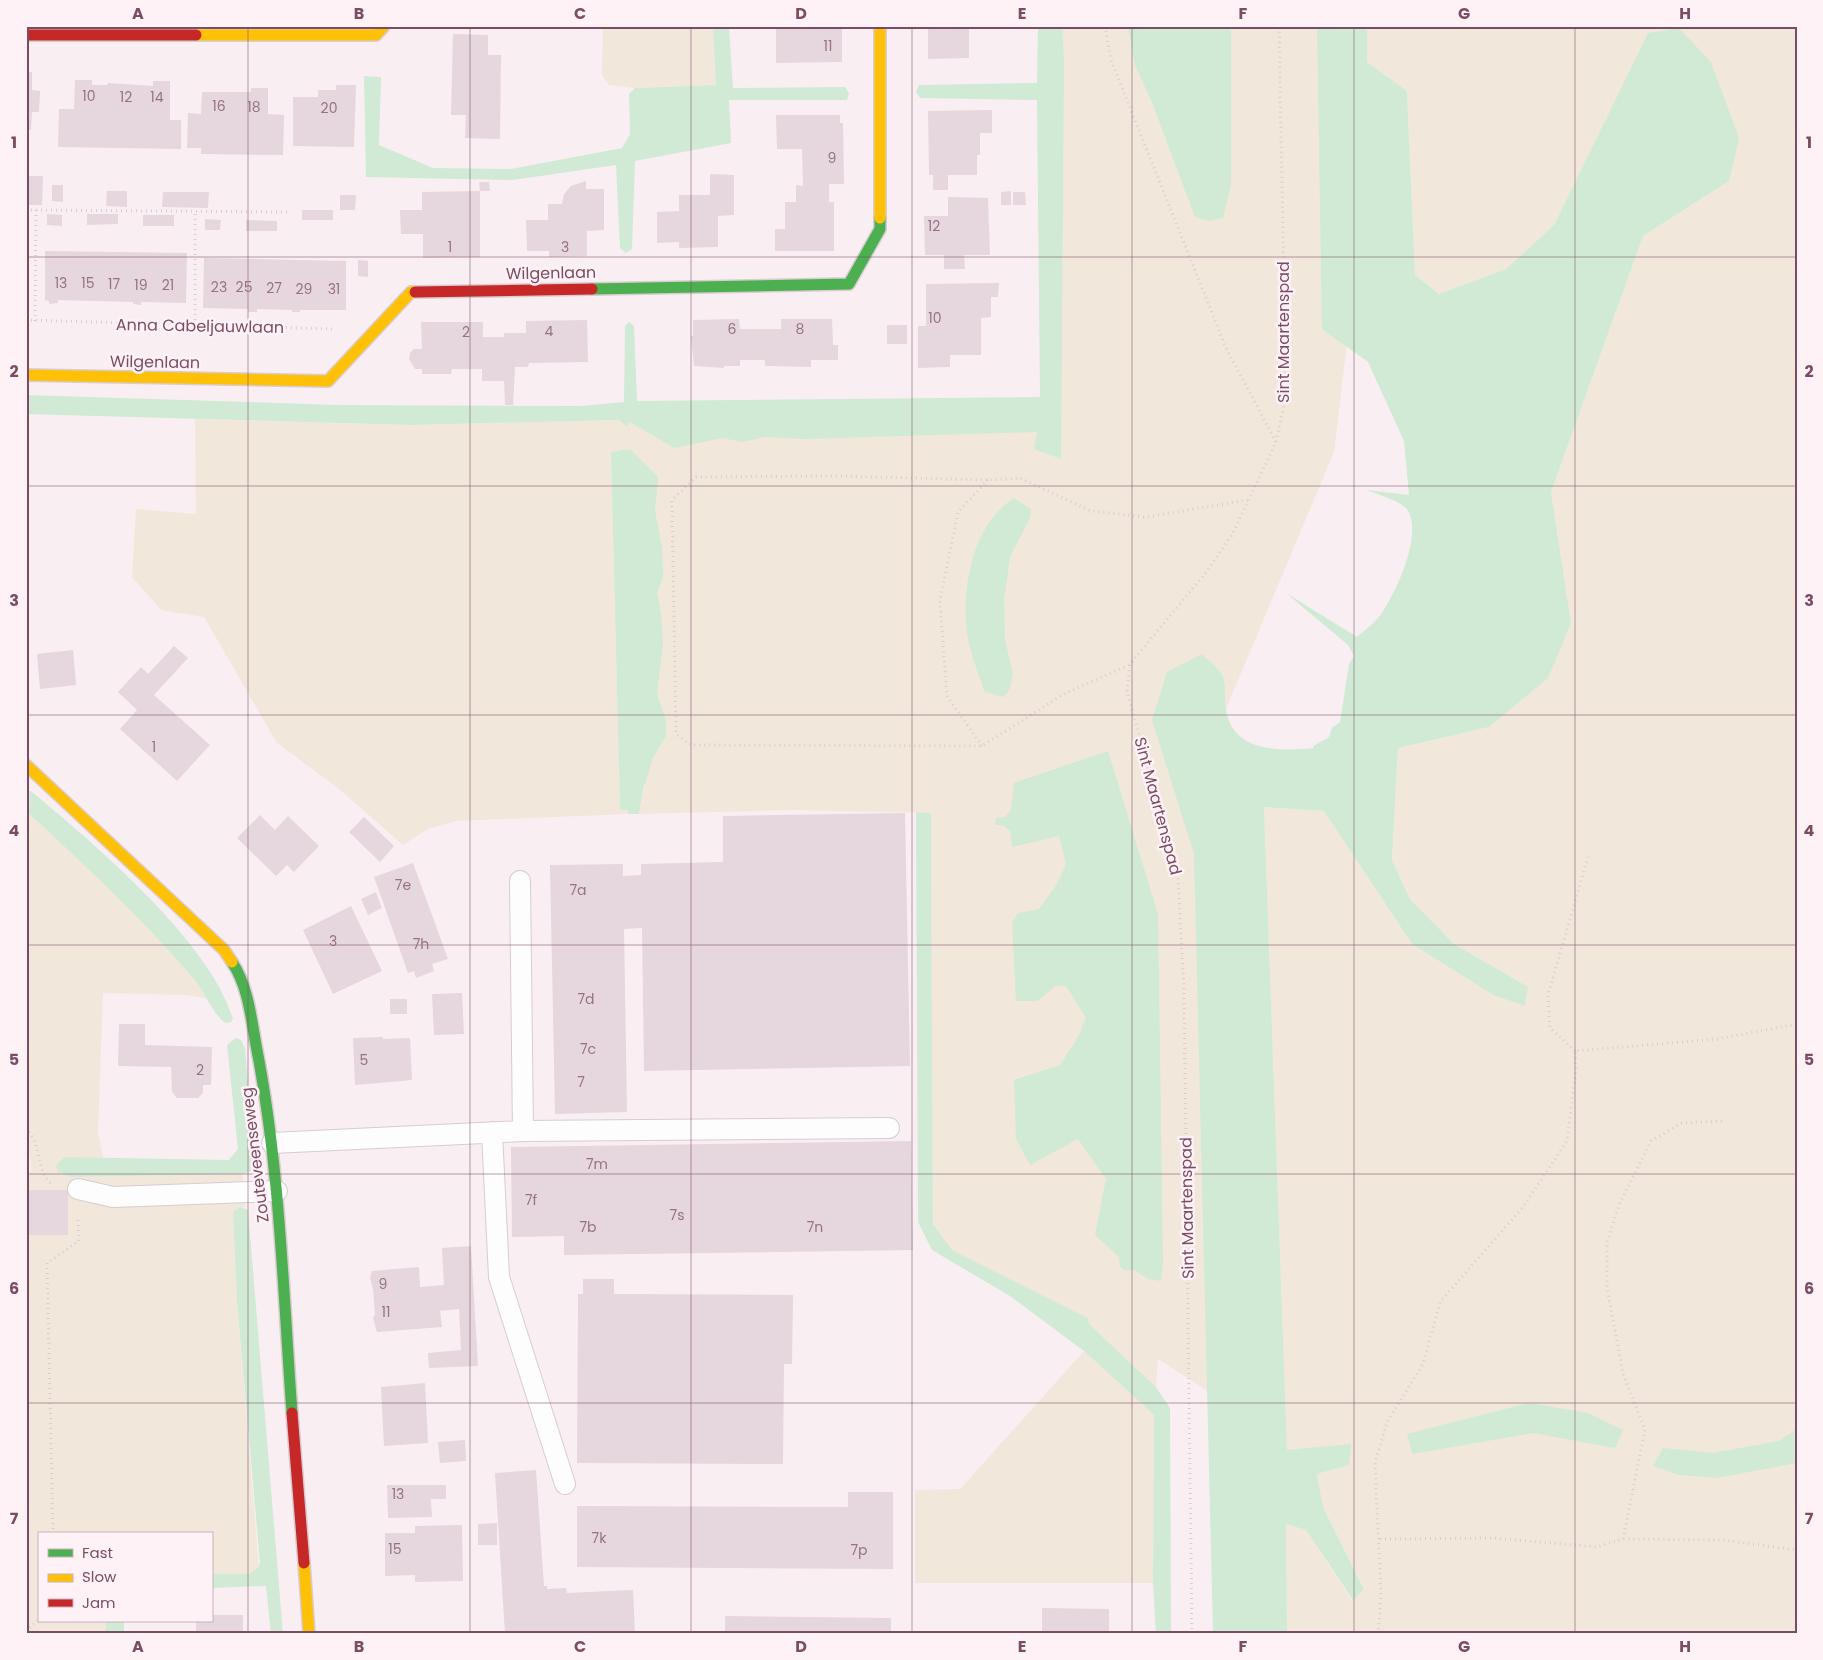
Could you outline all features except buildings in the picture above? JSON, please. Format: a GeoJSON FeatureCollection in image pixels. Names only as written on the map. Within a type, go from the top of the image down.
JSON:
{"type":"FeatureCollection","features":[{"type":"Feature","properties":{"kind":"street"},"geometry":{"type":"LineString","coordinates":[[26,35],[376,35],[384,26]]}},
{"type":"Feature","properties":{"kind":"street","name":"Wilgenlaan"},"geometry":{"type":"LineString","coordinates":[[26,375],[328,381],[374,329],[412,292],[849,284],[880,230],[880,26]]}},
{"type":"Feature","properties":{"kind":"street","name":"Zouteveenseweg"},"geometry":{"type":"LineString","coordinates":[[26,765],[224,950],[238,971],[246,993],[266,1094],[277,1191],[309,1634]]}},
{"type":"Feature","properties":{"kind":"lane"},"geometry":{"type":"LineString","coordinates":[[520,881],[523,1131]]}},
{"type":"Feature","properties":{"kind":"lane"},"geometry":{"type":"LineString","coordinates":[[272,1143],[523,1131],[889,1128]]}},
{"type":"Feature","properties":{"kind":"lane"},"geometry":{"type":"LineString","coordinates":[[492,1132],[499,1277],[565,1484]]}},
{"type":"Feature","properties":{"kind":"lane"},"geometry":{"type":"LineString","coordinates":[[78,1189],[113,1197],[277,1191]]}},
{"type":"Feature","properties":{"kind":"path"},"geometry":{"type":"LineString","coordinates":[[1105,26],[1111,60],[1199,283],[1226,348],[1276,442]]}},
{"type":"Feature","properties":{"kind":"path","name":"Sint Maartenspad"},"geometry":{"type":"LineString","coordinates":[[1192,1634],[1184,991],[1178,878],[1127,691],[1130,664],[1204,575],[1232,535],[1276,442],[1286,395],[1279,26]]}},
{"type":"Feature","properties":{"kind":"path"},"geometry":{"type":"LineString","coordinates":[[26,210],[287,212]]}},
{"type":"Feature","properties":{"kind":"path"},"geometry":{"type":"LineString","coordinates":[[35,320],[36,210]]}},
{"type":"Feature","properties":{"kind":"path"},"geometry":{"type":"LineString","coordinates":[[195,212],[195,325]]}},
{"type":"Feature","properties":{"kind":"path","name":"Anna Cabeljauwlaan"},"geometry":{"type":"LineString","coordinates":[[26,320],[374,329]]}},
{"type":"Feature","properties":{"kind":"path"},"geometry":{"type":"LineString","coordinates":[[1130,664],[1064,694],[982,746],[691,745],[676,734],[672,500],[696,478],[837,476],[988,480],[1020,478],[1091,511],[1146,517],[1248,500]]}},
{"type":"Feature","properties":{"kind":"path"},"geometry":{"type":"LineString","coordinates":[[982,746],[947,696],[940,601],[958,512],[988,480]]}},
{"type":"Feature","properties":{"kind":"path"},"geometry":{"type":"LineString","coordinates":[[1588,857],[1548,995],[1550,1028],[1576,1051],[1717,1039],[1797,1024]]}},
{"type":"Feature","properties":{"kind":"path"},"geometry":{"type":"LineString","coordinates":[[1378,1634],[1381,1596],[1380,1539],[1375,1463],[1387,1422],[1423,1364],[1440,1302],[1522,1207],[1567,1141],[1576,1071],[1576,1051]]}},
{"type":"Feature","properties":{"kind":"path"},"geometry":{"type":"LineString","coordinates":[[1623,1539],[1644,1430],[1623,1374],[1607,1287],[1607,1242],[1620,1203],[1652,1141],[1682,1123],[1726,1121]]}},
{"type":"Feature","properties":{"kind":"path"},"geometry":{"type":"LineString","coordinates":[[26,1128],[32,1133],[47,1181],[54,1185],[74,1185],[78,1189],[79,1241],[48,1263],[53,1532]]}},
{"type":"Feature","properties":{"kind":"path"},"geometry":{"type":"LineString","coordinates":[[1380,1539],[1494,1538],[1597,1548],[1623,1539],[1723,1540],[1797,1550]]}},
{"type":"Feature","properties":{"kind":"path"},"geometry":{"type":"LineString","coordinates":[[26,1631],[38,1620]]}},
{"type":"Feature","properties":{"kind":"shaded area"},"geometry":{"type":"Polygon","coordinates":[[[603,26],[713,26],[716,85],[635,88],[609,85],[602,75],[603,26]]]}},
{"type":"Feature","properties":{"kind":"shaded area"},"geometry":{"type":"Polygon","coordinates":[[[713,26],[729,26],[733,88],[845,87],[849,93],[847,100],[729,100],[731,143],[635,161],[632,249],[626,253],[620,248],[616,165],[513,180],[366,177],[364,76],[381,77],[379,145],[433,168],[511,169],[622,148],[630,134],[629,94],[635,88],[716,85],[713,26]]]}},
{"type":"Feature","properties":{"kind":"shaded area"},"geometry":{"type":"Polygon","coordinates":[[[1038,26],[1062,26],[1064,61],[1061,459],[1034,449],[1037,432],[805,439],[765,437],[742,442],[723,438],[674,448],[630,422],[627,426],[619,420],[411,425],[26,414],[26,395],[338,405],[580,406],[624,402],[625,326],[629,322],[634,326],[637,401],[1040,397],[1037,100],[920,98],[916,92],[919,85],[1037,83],[1038,26]]]}},
{"type":"Feature","properties":{"kind":"shaded area"},"geometry":{"type":"Polygon","coordinates":[[[1051,26],[1355,26],[1357,260],[1334,452],[1223,716],[1254,1421],[1158,1359],[1156,1387],[1089,1324],[1088,1318],[952,1250],[933,1224],[931,813],[796,810],[639,814],[645,784],[620,450],[611,453],[620,809],[629,810],[628,814],[456,821],[428,829],[403,845],[339,789],[277,743],[204,617],[161,610],[132,577],[136,509],[196,514],[195,419],[411,425],[619,420],[627,425],[630,422],[1061,422],[1051,26]]]}},
{"type":"Feature","properties":{"kind":"shaded area"},"geometry":{"type":"Polygon","coordinates":[[[1128,26],[1231,26],[1231,185],[1223,218],[1209,221],[1195,217],[1153,105],[1135,65],[1128,26]]]}},
{"type":"Feature","properties":{"kind":"shaded area"},"geometry":{"type":"Polygon","coordinates":[[[1317,26],[1367,26],[1367,62],[1407,91],[1415,275],[1439,294],[1506,269],[1554,225],[1648,33],[1679,28],[1711,62],[1739,138],[1729,181],[1643,236],[1551,492],[1571,623],[1548,678],[1489,727],[1398,748],[1392,860],[1410,899],[1454,944],[1528,987],[1525,1006],[1493,995],[1412,944],[1324,811],[1264,807],[1287,1450],[1351,1444],[1349,1465],[1317,1474],[1323,1507],[1364,1589],[1353,1600],[1306,1530],[1286,1524],[1287,1634],[1213,1634],[1194,854],[1152,720],[1167,672],[1202,654],[1223,676],[1226,710],[1230,724],[1238,734],[1248,742],[1274,749],[1314,748],[1313,746],[1329,737],[1332,728],[1340,722],[1349,664],[1354,656],[1348,645],[1286,593],[1357,637],[1380,616],[1388,603],[1401,577],[1410,546],[1412,531],[1411,518],[1406,508],[1393,500],[1367,490],[1409,495],[1404,441],[1368,362],[1322,329],[1317,26]]]}},
{"type":"Feature","properties":{"kind":"shaded area"},"geometry":{"type":"Polygon","coordinates":[[[1367,26],[1797,26],[1797,1634],[1287,1634],[1286,1524],[1306,1530],[1352,1600],[1364,1588],[1323,1507],[1317,1474],[1349,1465],[1287,1451],[1264,807],[1324,811],[1412,944],[1493,995],[1525,1006],[1528,987],[1454,944],[1410,899],[1392,860],[1398,748],[1489,727],[1571,623],[1551,492],[1643,236],[1729,181],[1648,33],[1554,225],[1506,269],[1439,294],[1415,275],[1407,91],[1367,62],[1367,26]]]}},
{"type":"Feature","properties":{"kind":"shaded area"},"geometry":{"type":"Polygon","coordinates":[[[620,450],[631,450],[658,477],[655,511],[662,547],[663,577],[657,593],[661,613],[663,643],[657,694],[666,720],[666,736],[653,758],[643,790],[639,814],[628,814],[628,810],[620,810],[611,453],[620,450]]]}},
{"type":"Feature","properties":{"kind":"shaded area"},"geometry":{"type":"Polygon","coordinates":[[[1014,498],[1031,509],[1030,518],[1010,557],[1004,600],[1005,640],[1013,674],[1010,689],[1004,697],[985,692],[969,642],[966,608],[969,572],[980,538],[1000,509],[1014,498]]]}},
{"type":"Feature","properties":{"kind":"shaded area"},"geometry":{"type":"Polygon","coordinates":[[[1108,751],[1158,914],[1163,1263],[1161,1281],[1148,1279],[1134,1270],[1125,1271],[1120,1267],[1119,1257],[1095,1235],[1106,1179],[1078,1139],[1030,1165],[1016,1139],[1014,1080],[1060,1065],[1078,1037],[1086,1018],[1066,986],[1056,986],[1037,1001],[1016,1001],[1012,922],[1018,913],[1039,909],[1055,887],[1066,865],[1059,836],[1012,847],[1010,831],[1003,825],[995,825],[996,818],[1005,817],[1011,810],[1014,783],[1108,751]]]}},
{"type":"Feature","properties":{"kind":"shaded area"},"geometry":{"type":"Polygon","coordinates":[[[26,791],[31,791],[116,865],[175,926],[200,958],[220,989],[233,1019],[231,1022],[226,1023],[217,1015],[193,978],[133,913],[26,811],[26,791]]]}},
{"type":"Feature","properties":{"kind":"shaded area"},"geometry":{"type":"Polygon","coordinates":[[[26,811],[123,899],[169,947],[208,999],[187,995],[103,993],[98,1133],[103,1158],[65,1157],[71,1177],[243,1174],[245,1208],[240,1207],[233,1213],[237,1302],[259,1568],[249,1574],[212,1574],[212,1532],[38,1532],[38,1622],[106,1622],[106,1634],[26,1634],[26,1172],[31,1172],[30,1158],[26,1156],[26,811]]]}},
{"type":"Feature","properties":{"kind":"shaded area"},"geometry":{"type":"Polygon","coordinates":[[[916,812],[931,813],[933,1224],[952,1250],[1088,1318],[1089,1324],[1156,1387],[1170,1408],[1171,1634],[1156,1634],[1153,1583],[1154,1415],[1084,1351],[1010,1296],[932,1250],[918,1222],[916,812]]]}},
{"type":"Feature","properties":{"kind":"shaded area"},"geometry":{"type":"Polygon","coordinates":[[[236,1038],[241,1040],[245,1048],[254,1163],[251,1171],[243,1174],[71,1177],[58,1172],[56,1165],[65,1157],[229,1160],[238,1149],[227,1045],[236,1038]]]}},
{"type":"Feature","properties":{"kind":"shaded area"},"geometry":{"type":"Polygon","coordinates":[[[240,1207],[248,1210],[283,1634],[271,1634],[266,1586],[212,1588],[212,1574],[249,1574],[258,1568],[260,1563],[237,1302],[233,1212],[240,1207]]]}},
{"type":"Feature","properties":{"kind":"shaded area"},"geometry":{"type":"Polygon","coordinates":[[[1084,1351],[1154,1415],[1153,1583],[915,1583],[915,1490],[960,1489],[1084,1351]]]}},
{"type":"Feature","properties":{"kind":"shaded area"},"geometry":{"type":"Polygon","coordinates":[[[1529,1403],[1588,1413],[1623,1430],[1615,1448],[1533,1433],[1412,1454],[1407,1434],[1529,1403]]]}},
{"type":"Feature","properties":{"kind":"shaded area"},"geometry":{"type":"Polygon","coordinates":[[[1797,1429],[1797,1463],[1716,1478],[1679,1475],[1653,1466],[1663,1448],[1713,1453],[1779,1441],[1797,1429]]]}},
{"type":"Feature","properties":{"kind":"shaded area"},"geometry":{"type":"Polygon","coordinates":[[[106,1622],[124,1622],[124,1634],[106,1634],[106,1622]]]}},
{"type":"Feature","properties":{"kind":"traffic: fast"},"geometry":{"type":"LineString","coordinates":[[592,289],[849,284],[880,229],[880,218]]}},
{"type":"Feature","properties":{"kind":"traffic: fast"},"geometry":{"type":"LineString","coordinates":[[232,962],[242,981],[248,1002],[270,1136],[280,1229],[292,1413]]}},
{"type":"Feature","properties":{"kind":"traffic: slow"},"geometry":{"type":"LineString","coordinates":[[196,35],[376,35],[384,26]]}},
{"type":"Feature","properties":{"kind":"traffic: slow"},"geometry":{"type":"LineString","coordinates":[[880,26],[880,218]]}},
{"type":"Feature","properties":{"kind":"traffic: slow"},"geometry":{"type":"LineString","coordinates":[[26,375],[328,381],[411,292],[415,292]]}},
{"type":"Feature","properties":{"kind":"traffic: slow"},"geometry":{"type":"LineString","coordinates":[[26,765],[224,950],[232,962]]}},
{"type":"Feature","properties":{"kind":"traffic: slow"},"geometry":{"type":"LineString","coordinates":[[304,1563],[309,1634]]}},
{"type":"Feature","properties":{"kind":"traffic: jam"},"geometry":{"type":"LineString","coordinates":[[26,35],[196,35]]}},
{"type":"Feature","properties":{"kind":"traffic: jam"},"geometry":{"type":"LineString","coordinates":[[415,292],[592,289]]}},
{"type":"Feature","properties":{"kind":"traffic: jam"},"geometry":{"type":"LineString","coordinates":[[292,1413],[304,1563]]}}]}
